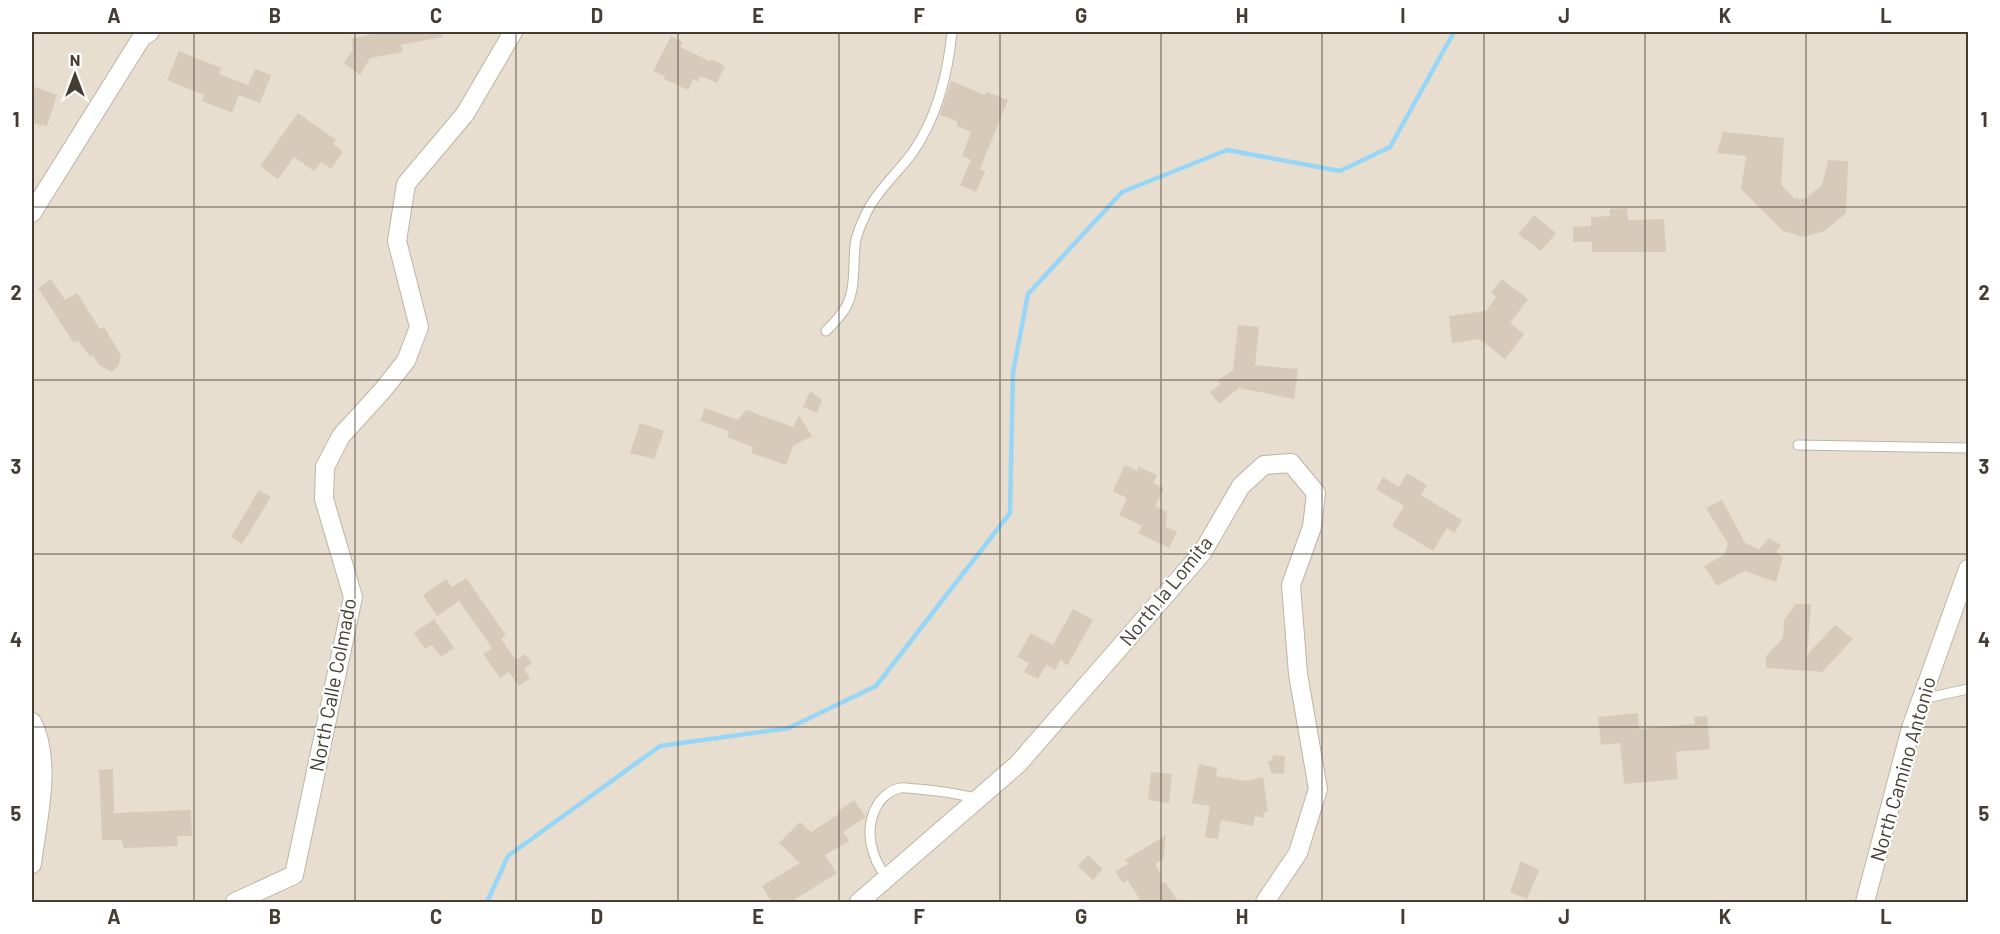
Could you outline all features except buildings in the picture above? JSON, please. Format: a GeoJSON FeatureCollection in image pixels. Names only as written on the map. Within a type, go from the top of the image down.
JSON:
{"type":"FeatureCollection","features":[{"type":"Feature","properties":{"kind":"street"},"geometry":{"type":"LineString","coordinates":[[32,213],[142,37],[150,32]]}},
{"type":"Feature","properties":{"kind":"street","name":"North Calle Colmado"},"geometry":{"type":"LineString","coordinates":[[235,903],[294,875],[353,597],[324,499],[325,467],[341,436],[406,361],[419,327],[397,241],[406,184],[465,114],[513,32]]}},
{"type":"Feature","properties":{"kind":"street","name":"North la Lomita"},"geometry":{"type":"LineString","coordinates":[[859,903],[1018,764],[1202,554],[1241,486],[1264,465],[1291,463],[1316,493],[1312,526],[1291,585],[1298,674],[1318,789],[1298,853],[1265,903]]}},
{"type":"Feature","properties":{"kind":"street","name":"North Camino Antonio"},"geometry":{"type":"LineString","coordinates":[[1865,903],[1911,728],[1968,569]]}},
{"type":"Feature","properties":{"kind":"street"},"geometry":{"type":"LineString","coordinates":[[32,722],[42,758],[43,778],[32,864]]}},
{"type":"Feature","properties":{"kind":"lane"},"geometry":{"type":"LineString","coordinates":[[826,331],[847,306],[851,291],[856,239],[865,217],[878,195],[913,152],[927,128],[950,58],[952,32]]}},
{"type":"Feature","properties":{"kind":"lane"},"geometry":{"type":"LineString","coordinates":[[1798,445],[1968,448]]}},
{"type":"Feature","properties":{"kind":"lane"},"geometry":{"type":"LineString","coordinates":[[1922,699],[1968,689]]}},
{"type":"Feature","properties":{"kind":"lane"},"geometry":{"type":"LineString","coordinates":[[887,878],[878,868],[871,848],[870,828],[875,810],[883,797],[898,788],[955,792],[978,799]]}},
{"type":"Feature","properties":{"kind":"shaded area"},"geometry":{"type":"Polygon","coordinates":[[[32,32],[1968,32],[1968,902],[32,902],[32,32]]]}},
{"type":"Feature","properties":{"kind":"waterway"},"geometry":{"type":"LineString","coordinates":[[487,902],[508,856],[660,746],[789,728],[876,686],[1010,513],[1013,372],[1028,294],[1122,192],[1227,150],[1340,171],[1390,147],[1454,32]]}}]}
